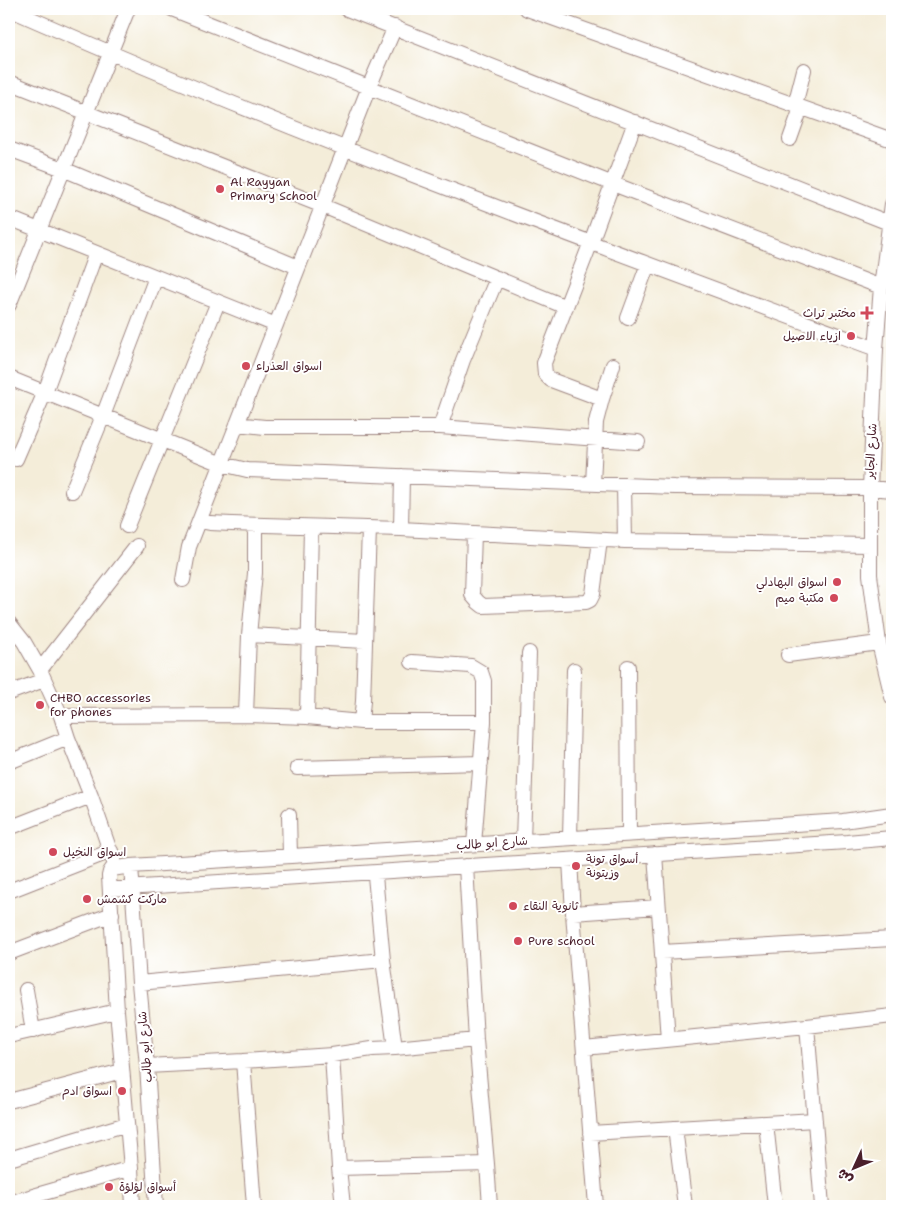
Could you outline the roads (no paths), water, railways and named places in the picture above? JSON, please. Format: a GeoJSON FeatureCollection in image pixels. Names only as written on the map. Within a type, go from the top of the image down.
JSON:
{"type":"FeatureCollection","features":[{"type":"Feature","properties":{"kind":"street"},"geometry":{"type":"LineString","coordinates":[[9,9],[110,53],[345,148],[648,264],[876,348]]}},
{"type":"Feature","properties":{"kind":"street"},"geometry":{"type":"LineString","coordinates":[[9,305],[128,9]]}},
{"type":"Feature","properties":{"kind":"street"},"geometry":{"type":"LineString","coordinates":[[172,9],[613,184],[881,287]]}},
{"type":"Feature","properties":{"kind":"street"},"geometry":{"type":"LineString","coordinates":[[347,9],[889,222]]}},
{"type":"Feature","properties":{"kind":"street"},"geometry":{"type":"LineString","coordinates":[[527,9],[892,140]]}},
{"type":"Feature","properties":{"kind":"street"},"geometry":{"type":"LineString","coordinates":[[183,580],[189,547],[369,87],[395,27]]}},
{"type":"Feature","properties":{"kind":"street"},"geometry":{"type":"LineString","coordinates":[[790,139],[804,70]]}},
{"type":"Feature","properties":{"kind":"street"},"geometry":{"type":"LineString","coordinates":[[9,82],[322,206],[566,307]]}},
{"type":"Feature","properties":{"kind":"street"},"geometry":{"type":"LineString","coordinates":[[602,399],[551,380],[545,374],[544,363],[635,122]]}},
{"type":"Feature","properties":{"kind":"street"},"geometry":{"type":"LineString","coordinates":[[9,149],[63,169],[298,267]]}},
{"type":"Feature","properties":{"kind":"street","name":"شارع الجاير"},"geometry":{"type":"LineString","coordinates":[[892,204],[881,287],[876,348],[870,488],[870,575],[879,643],[892,697]]}},
{"type":"Feature","properties":{"kind":"street"},"geometry":{"type":"LineString","coordinates":[[9,218],[276,325]]}},
{"type":"Feature","properties":{"kind":"street"},"geometry":{"type":"LineString","coordinates":[[16,459],[45,392],[96,253]]}},
{"type":"Feature","properties":{"kind":"street"},"geometry":{"type":"LineString","coordinates":[[628,318],[648,264]]}},
{"type":"Feature","properties":{"kind":"street"},"geometry":{"type":"LineString","coordinates":[[72,491],[156,277]]}},
{"type":"Feature","properties":{"kind":"street"},"geometry":{"type":"LineString","coordinates":[[440,427],[463,360],[497,278]]}},
{"type":"Feature","properties":{"kind":"street"},"geometry":{"type":"LineString","coordinates":[[127,526],[218,302]]}},
{"type":"Feature","properties":{"kind":"street"},"geometry":{"type":"LineString","coordinates":[[593,484],[596,422],[613,365]]}},
{"type":"Feature","properties":{"kind":"street"},"geometry":{"type":"LineString","coordinates":[[9,378],[222,464],[247,470],[674,487],[870,488],[892,490]]}},
{"type":"Feature","properties":{"kind":"street"},"geometry":{"type":"LineString","coordinates":[[237,424],[265,427],[440,427],[638,442]]}},
{"type":"Feature","properties":{"kind":"street"},"geometry":{"type":"LineString","coordinates":[[401,529],[402,476]]}},
{"type":"Feature","properties":{"kind":"street"},"geometry":{"type":"LineString","coordinates":[[624,485],[625,541]]}},
{"type":"Feature","properties":{"kind":"street"},"geometry":{"type":"LineString","coordinates":[[200,521],[210,523],[401,529],[625,541],[870,545]]}},
{"type":"Feature","properties":{"kind":"street"},"geometry":{"type":"LineString","coordinates":[[246,715],[248,635],[255,574],[255,525]]}},
{"type":"Feature","properties":{"kind":"street"},"geometry":{"type":"LineString","coordinates":[[307,717],[311,527]]}},
{"type":"Feature","properties":{"kind":"street"},"geometry":{"type":"LineString","coordinates":[[361,722],[369,529]]}},
{"type":"Feature","properties":{"kind":"street"},"geometry":{"type":"LineString","coordinates":[[474,533],[472,595],[483,606],[586,602],[590,600],[593,594],[600,540]]}},
{"type":"Feature","properties":{"kind":"street"},"geometry":{"type":"LineString","coordinates":[[9,693],[42,675],[137,546]]}},
{"type":"Feature","properties":{"kind":"street"},"geometry":{"type":"LineString","coordinates":[[9,623],[24,642],[61,716],[116,868]]}},
{"type":"Feature","properties":{"kind":"street"},"geometry":{"type":"LineString","coordinates":[[248,635],[365,641]]}},
{"type":"Feature","properties":{"kind":"street"},"geometry":{"type":"LineString","coordinates":[[788,655],[879,643]]}},
{"type":"Feature","properties":{"kind":"street"},"geometry":{"type":"LineString","coordinates":[[523,841],[529,652]]}},
{"type":"Feature","properties":{"kind":"street"},"geometry":{"type":"LineString","coordinates":[[412,662],[471,666],[481,672],[484,681],[484,722],[474,844]]}},
{"type":"Feature","properties":{"kind":"street"},"geometry":{"type":"LineString","coordinates":[[628,667],[629,834]]}},
{"type":"Feature","properties":{"kind":"street"},"geometry":{"type":"LineString","coordinates":[[570,838],[574,670]]}},
{"type":"Feature","properties":{"kind":"street"},"geometry":{"type":"LineString","coordinates":[[61,716],[246,715],[307,717],[361,722],[484,722]]}},
{"type":"Feature","properties":{"kind":"street"},"geometry":{"type":"LineString","coordinates":[[9,762],[68,738]]}},
{"type":"Feature","properties":{"kind":"street"},"geometry":{"type":"LineString","coordinates":[[298,768],[481,763]]}},
{"type":"Feature","properties":{"kind":"street"},"geometry":{"type":"LineString","coordinates":[[9,828],[91,796]]}},
{"type":"Feature","properties":{"kind":"street","name":"شارع ابو طالب"},"geometry":{"type":"LineString","coordinates":[[133,1206],[117,1011],[110,889],[110,872],[112,869],[131,866],[843,821],[892,814]]}},
{"type":"Feature","properties":{"kind":"street"},"geometry":{"type":"LineString","coordinates":[[289,815],[290,856]]}},
{"type":"Feature","properties":{"kind":"street"},"geometry":{"type":"LineString","coordinates":[[843,821],[847,842]]}},
{"type":"Feature","properties":{"kind":"street","name":"شارع ابو طالب"},"geometry":{"type":"LineString","coordinates":[[110,889],[892,838]]}},
{"type":"Feature","properties":{"kind":"street"},"geometry":{"type":"LineString","coordinates":[[9,891],[111,851]]}},
{"type":"Feature","properties":{"kind":"street"},"geometry":{"type":"LineString","coordinates":[[655,854],[668,1040]]}},
{"type":"Feature","properties":{"kind":"street"},"geometry":{"type":"LineString","coordinates":[[243,859],[245,880]]}},
{"type":"Feature","properties":{"kind":"street"},"geometry":{"type":"LineString","coordinates":[[570,860],[596,1206]]}},
{"type":"Feature","properties":{"kind":"street"},"geometry":{"type":"LineString","coordinates":[[131,866],[132,888]]}},
{"type":"Feature","properties":{"kind":"street"},"geometry":{"type":"LineString","coordinates":[[466,866],[476,1040],[488,1164],[490,1206]]}},
{"type":"Feature","properties":{"kind":"street"},"geometry":{"type":"LineString","coordinates":[[375,876],[383,960],[395,1048]]}},
{"type":"Feature","properties":{"kind":"street","name":"شارع ابو طالب"},"geometry":{"type":"LineString","coordinates":[[132,888],[147,1066],[156,1206]]}},
{"type":"Feature","properties":{"kind":"street"},"geometry":{"type":"LineString","coordinates":[[573,913],[658,906]]}},
{"type":"Feature","properties":{"kind":"street"},"geometry":{"type":"LineString","coordinates":[[9,953],[112,914]]}},
{"type":"Feature","properties":{"kind":"street"},"geometry":{"type":"LineString","coordinates":[[662,952],[892,938]]}},
{"type":"Feature","properties":{"kind":"street"},"geometry":{"type":"LineString","coordinates":[[139,983],[383,960]]}},
{"type":"Feature","properties":{"kind":"street"},"geometry":{"type":"LineString","coordinates":[[26,990],[33,1031]]}},
{"type":"Feature","properties":{"kind":"street"},"geometry":{"type":"LineString","coordinates":[[9,1036],[117,1011]]}},
{"type":"Feature","properties":{"kind":"street"},"geometry":{"type":"LineString","coordinates":[[584,1048],[892,1016]]}},
{"type":"Feature","properties":{"kind":"street"},"geometry":{"type":"LineString","coordinates":[[807,1026],[822,1206]]}},
{"type":"Feature","properties":{"kind":"street"},"geometry":{"type":"LineString","coordinates":[[147,1066],[332,1055],[372,1049],[476,1040]]}},
{"type":"Feature","properties":{"kind":"street"},"geometry":{"type":"LineString","coordinates":[[332,1055],[343,1206]]}},
{"type":"Feature","properties":{"kind":"street"},"geometry":{"type":"LineString","coordinates":[[243,1061],[254,1206]]}},
{"type":"Feature","properties":{"kind":"street"},"geometry":{"type":"LineString","coordinates":[[9,1101],[122,1071]]}},
{"type":"Feature","properties":{"kind":"street"},"geometry":{"type":"LineString","coordinates":[[590,1133],[815,1120]]}},
{"type":"Feature","properties":{"kind":"street"},"geometry":{"type":"LineString","coordinates":[[766,1122],[775,1206]]}},
{"type":"Feature","properties":{"kind":"street"},"geometry":{"type":"LineString","coordinates":[[9,1159],[127,1124]]}},
{"type":"Feature","properties":{"kind":"street"},"geometry":{"type":"LineString","coordinates":[[675,1128],[686,1206]]}},
{"type":"Feature","properties":{"kind":"street"},"geometry":{"type":"LineString","coordinates":[[339,1168],[488,1164]]}},
{"type":"Feature","properties":{"kind":"street"},"geometry":{"type":"LineString","coordinates":[[9,1203],[131,1168]]}},
{"type":"Feature","properties":{"kind":"place","name":"Al Rayyan Primary School"},"geometry":{"type":"Point","coordinates":[220,189]}},
{"type":"Feature","properties":{"kind":"place","name":"مختبر تراث"},"geometry":{"type":"Point","coordinates":[867,313]}},
{"type":"Feature","properties":{"kind":"place","name":"ازياء الاصيل"},"geometry":{"type":"Point","coordinates":[851,336]}},
{"type":"Feature","properties":{"kind":"place","name":"اسواق العذراء"},"geometry":{"type":"Point","coordinates":[246,366]}},
{"type":"Feature","properties":{"kind":"place","name":"اسواق البهادلي"},"geometry":{"type":"Point","coordinates":[837,582]}},
{"type":"Feature","properties":{"kind":"place","name":"مكتبة ميم"},"geometry":{"type":"Point","coordinates":[834,598]}},
{"type":"Feature","properties":{"kind":"place","name":"CHBO accessories for phones"},"geometry":{"type":"Point","coordinates":[40,705]}},
{"type":"Feature","properties":{"kind":"place","name":"اسواق النخيل"},"geometry":{"type":"Point","coordinates":[53,852]}},
{"type":"Feature","properties":{"kind":"place","name":"أسواق تونة وزيتونة"},"geometry":{"type":"Point","coordinates":[576,866]}},
{"type":"Feature","properties":{"kind":"place","name":"ماركت كشمش"},"geometry":{"type":"Point","coordinates":[87,899]}},
{"type":"Feature","properties":{"kind":"place","name":"ثانوية النقاء"},"geometry":{"type":"Point","coordinates":[513,906]}},
{"type":"Feature","properties":{"kind":"place","name":"Pure school"},"geometry":{"type":"Point","coordinates":[518,941]}},
{"type":"Feature","properties":{"kind":"place","name":"اسواق ادم"},"geometry":{"type":"Point","coordinates":[122,1091]}},
{"type":"Feature","properties":{"kind":"place","name":"أسواق لؤلؤة"},"geometry":{"type":"Point","coordinates":[109,1187]}}]}
